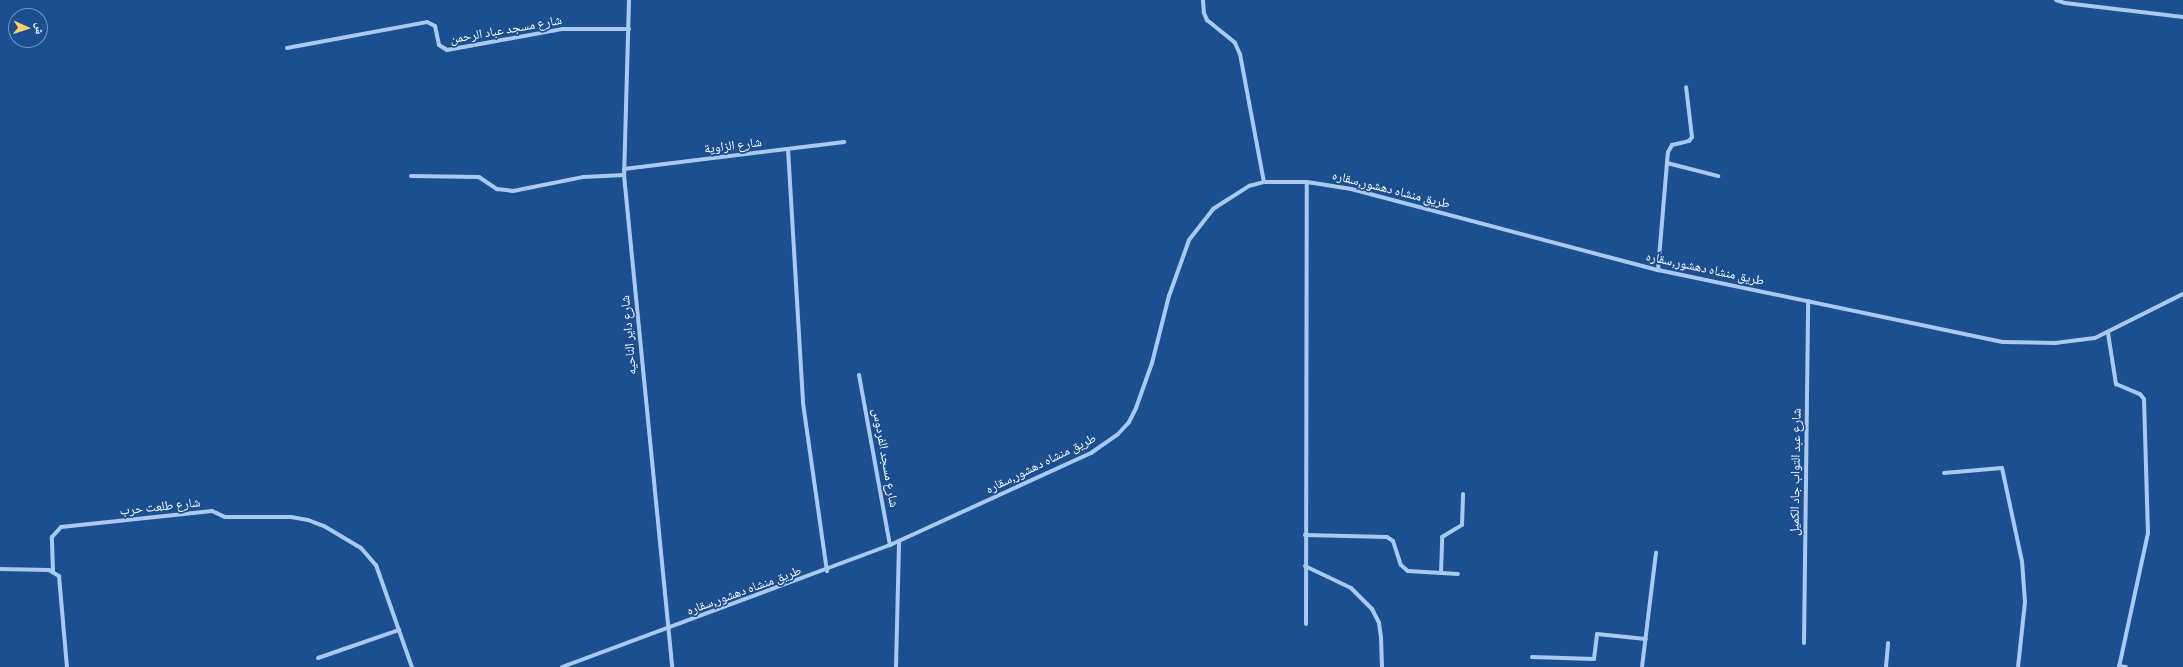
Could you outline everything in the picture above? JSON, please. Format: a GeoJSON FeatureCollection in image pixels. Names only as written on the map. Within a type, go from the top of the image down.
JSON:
{"type":"FeatureCollection","features":[{"type":"Feature","properties":{"kind":"street","name":"شارع داير الناحيه"},"geometry":{"type":"LineString","coordinates":[[629,0],[624,174],[667,630],[672,667]]}},
{"type":"Feature","properties":{"kind":"street"},"geometry":{"type":"LineString","coordinates":[[1203,0],[1204,13],[1207,20],[1235,43],[1240,54],[1264,182]]}},
{"type":"Feature","properties":{"kind":"street"},"geometry":{"type":"LineString","coordinates":[[2056,0],[2065,3],[2183,18]]}},
{"type":"Feature","properties":{"kind":"street","name":"شارع مسجد عباد الرحمن"},"geometry":{"type":"LineString","coordinates":[[287,48],[427,22],[435,26],[439,45],[447,50],[563,29],[629,29]]}},
{"type":"Feature","properties":{"kind":"street"},"geometry":{"type":"LineString","coordinates":[[1658,270],[1668,152],[1672,145],[1689,141],[1692,137],[1686,87]]}},
{"type":"Feature","properties":{"kind":"street","name":"شارع الزاوية"},"geometry":{"type":"LineString","coordinates":[[624,169],[844,142]]}},
{"type":"Feature","properties":{"kind":"street"},"geometry":{"type":"LineString","coordinates":[[788,149],[803,403],[827,571]]}},
{"type":"Feature","properties":{"kind":"street"},"geometry":{"type":"LineString","coordinates":[[1667,163],[1718,176]]}},
{"type":"Feature","properties":{"kind":"street"},"geometry":{"type":"LineString","coordinates":[[411,176],[478,177],[497,189],[513,191],[584,177],[624,174]]}},
{"type":"Feature","properties":{"kind":"street","name":"طريق منشاه دهشور,سقاره"},"geometry":{"type":"LineString","coordinates":[[562,667],[827,571],[899,542],[1091,453],[1118,434],[1129,422],[1136,408],[1152,363],[1168,296],[1189,240],[1214,208],[1249,186],[1264,182],[1307,182],[1351,189],[1658,270],[2003,342],[2055,343],[2095,338],[2108,333],[2183,294]]}},
{"type":"Feature","properties":{"kind":"street"},"geometry":{"type":"LineString","coordinates":[[1306,624],[1305,535],[1307,182]]}},
{"type":"Feature","properties":{"kind":"street","name":"شارع عبد التواب جاد الكميل"},"geometry":{"type":"LineString","coordinates":[[1804,644],[1808,301]]}},
{"type":"Feature","properties":{"kind":"street"},"geometry":{"type":"LineString","coordinates":[[2108,333],[2116,384],[2140,394],[2144,399],[2148,533],[2119,666],[2126,667]]}},
{"type":"Feature","properties":{"kind":"street","name":"شارع مسجد الفردوس"},"geometry":{"type":"LineString","coordinates":[[859,375],[890,545]]}},
{"type":"Feature","properties":{"kind":"street"},"geometry":{"type":"LineString","coordinates":[[1944,473],[2002,468],[2022,561],[2025,602],[2018,667]]}},
{"type":"Feature","properties":{"kind":"street"},"geometry":{"type":"LineString","coordinates":[[1441,573],[1442,537],[1462,525],[1463,494]]}},
{"type":"Feature","properties":{"kind":"street","name":"شارع طلعت حرب"},"geometry":{"type":"LineString","coordinates":[[67,667],[58,576],[53,571],[52,537],[60,527],[212,511],[225,517],[291,517],[324,526],[370,556],[376,565],[412,667]]}},
{"type":"Feature","properties":{"kind":"street"},"geometry":{"type":"LineString","coordinates":[[1305,535],[1387,537],[1393,541],[1396,558],[1404,569],[1458,574]]}},
{"type":"Feature","properties":{"kind":"street"},"geometry":{"type":"LineString","coordinates":[[896,667],[899,542]]}},
{"type":"Feature","properties":{"kind":"street"},"geometry":{"type":"LineString","coordinates":[[1642,667],[1656,554]]}},
{"type":"Feature","properties":{"kind":"street"},"geometry":{"type":"LineString","coordinates":[[1305,566],[1351,588],[1372,609],[1379,623],[1382,667]]}},
{"type":"Feature","properties":{"kind":"street"},"geometry":{"type":"LineString","coordinates":[[0,569],[53,571]]}},
{"type":"Feature","properties":{"kind":"street"},"geometry":{"type":"LineString","coordinates":[[318,658],[399,630]]}},
{"type":"Feature","properties":{"kind":"street"},"geometry":{"type":"LineString","coordinates":[[1532,657],[1594,659],[1597,634],[1646,640]]}},
{"type":"Feature","properties":{"kind":"street"},"geometry":{"type":"LineString","coordinates":[[1886,667],[1888,643]]}}]}
